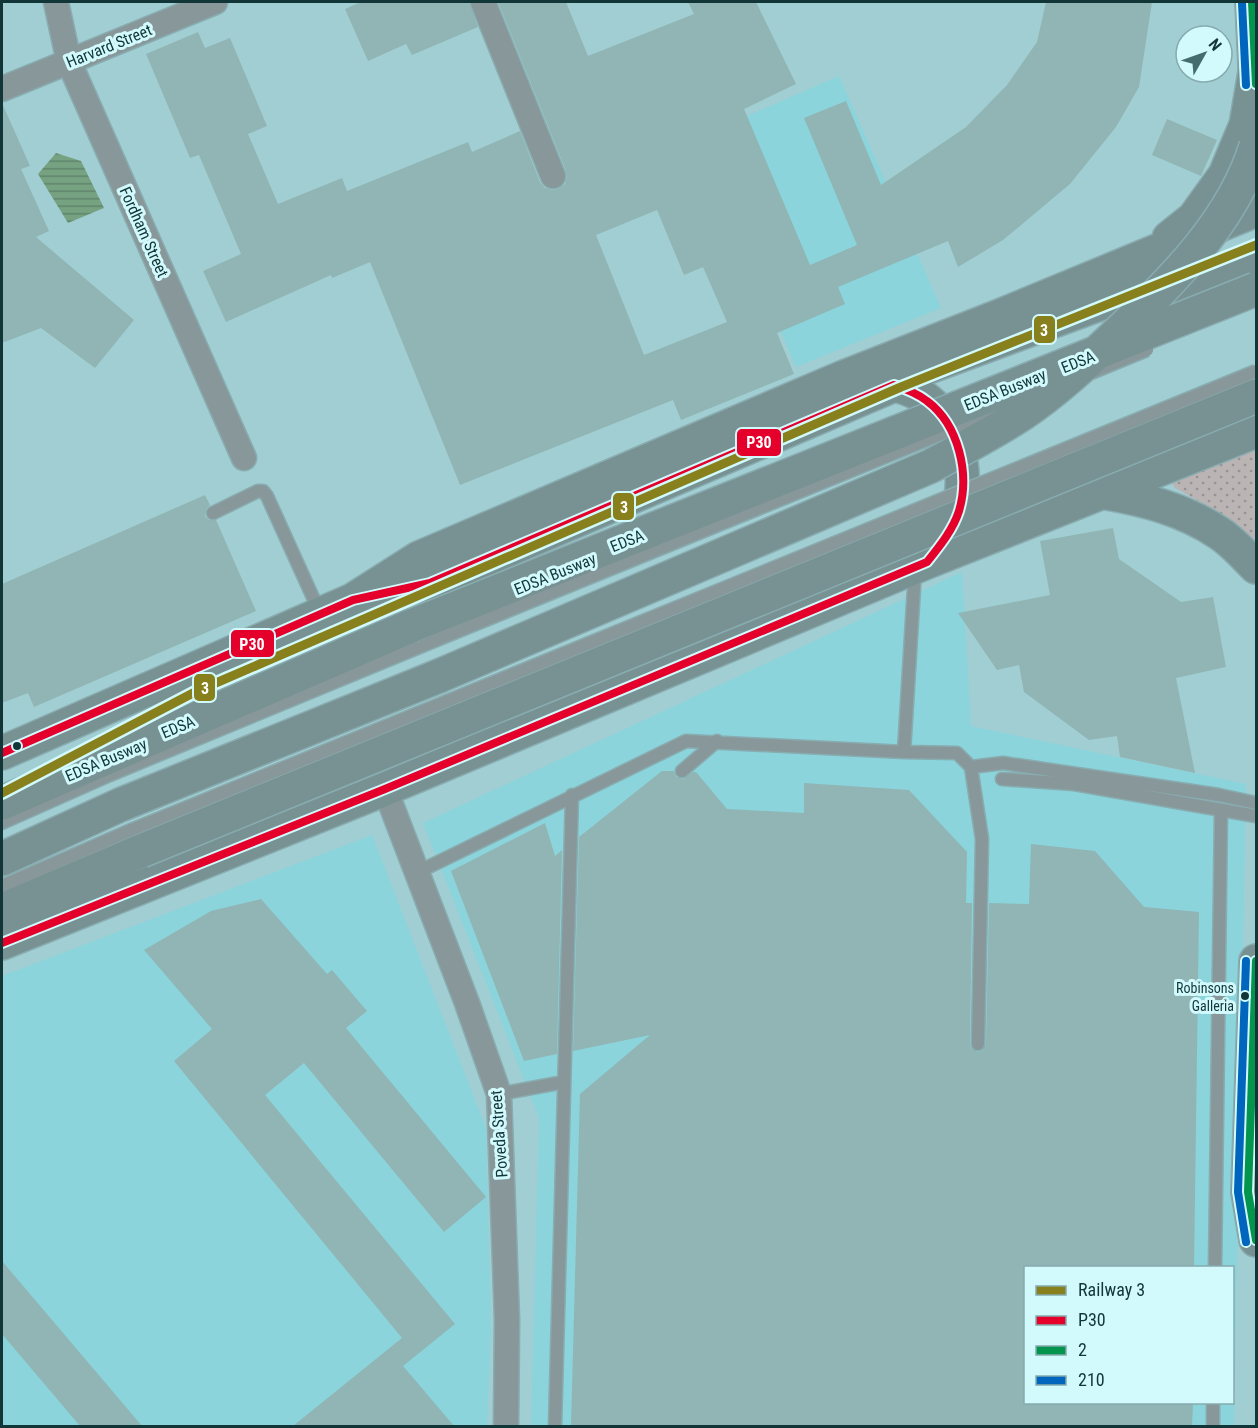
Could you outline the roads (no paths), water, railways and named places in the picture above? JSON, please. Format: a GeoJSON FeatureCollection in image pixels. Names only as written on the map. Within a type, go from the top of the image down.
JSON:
{"type":"FeatureCollection","features":[{"type":"Feature","properties":{"kind":"highway"},"geometry":{"type":"LineString","coordinates":[[1152,252],[1194,218],[1226,175],[1246,125],[1256,78]]}},
{"type":"Feature","properties":{"kind":"highway"},"geometry":{"type":"LineString","coordinates":[[2,859],[120,805],[439,676],[931,466],[994,432],[1056,389],[1142,310],[1195,251],[1225,210],[1250,168],[1257,146]]}},
{"type":"Feature","properties":{"kind":"highway"},"geometry":{"type":"LineString","coordinates":[[2,753],[353,600],[419,558],[844,377],[1257,210]]}},
{"type":"Feature","properties":{"kind":"highway"},"geometry":{"type":"LineString","coordinates":[[353,600],[430,583],[902,387],[1257,261]]}},
{"type":"Feature","properties":{"kind":"highway"},"geometry":{"type":"LineString","coordinates":[[902,387],[904,376],[1198,267]]}},
{"type":"Feature","properties":{"kind":"highway","name":"EDSA"},"geometry":{"type":"LineString","coordinates":[[2,803],[417,636],[1257,289]]}},
{"type":"Feature","properties":{"kind":"highway"},"geometry":{"type":"LineString","coordinates":[[902,387],[934,407],[944,419],[952,432],[962,462],[963,493],[959,509],[946,537],[921,565]]}},
{"type":"Feature","properties":{"kind":"highway"},"geometry":{"type":"LineString","coordinates":[[10,915],[136,840],[1257,396]]}},
{"type":"Feature","properties":{"kind":"highway"},"geometry":{"type":"LineString","coordinates":[[10,915],[385,789],[921,565],[1257,431]]}},
{"type":"Feature","properties":{"kind":"highway"},"geometry":{"type":"LineString","coordinates":[[1101,492],[1140,499],[1182,512],[1221,534],[1257,567]]}},
{"type":"Feature","properties":{"kind":"main road"},"geometry":{"type":"LineString","coordinates":[[1252,2],[1256,78]]}},
{"type":"Feature","properties":{"kind":"main road"},"geometry":{"type":"LineString","coordinates":[[1198,267],[1257,246]]}},
{"type":"Feature","properties":{"kind":"main road"},"geometry":{"type":"LineString","coordinates":[[1257,961],[1248,1192],[1257,1240]]}},
{"type":"Feature","properties":{"kind":"street","name":"Fordham Street"},"geometry":{"type":"LineString","coordinates":[[57,2],[69,62],[244,458]]}},
{"type":"Feature","properties":{"kind":"street","name":"Harvard Street"},"geometry":{"type":"LineString","coordinates":[[2,88],[215,2]]}},
{"type":"Feature","properties":{"kind":"street"},"geometry":{"type":"LineString","coordinates":[[483,2],[553,176]]}},
{"type":"Feature","properties":{"kind":"street","name":"Poveda Street"},"geometry":{"type":"LineString","coordinates":[[385,789],[467,1003],[499,1094],[507,1320],[506,1426]]}},
{"type":"Feature","properties":{"kind":"lane","name":"EDSA Busway"},"geometry":{"type":"LineString","coordinates":[[2,823],[417,636],[1158,346]]}},
{"type":"Feature","properties":{"kind":"lane"},"geometry":{"type":"LineString","coordinates":[[136,840],[1257,372]]}},
{"type":"Feature","properties":{"kind":"lane"},"geometry":{"type":"LineString","coordinates":[[213,513],[258,491],[263,491],[321,614]]}},
{"type":"Feature","properties":{"kind":"lane"},"geometry":{"type":"LineString","coordinates":[[904,752],[921,565]]}},
{"type":"Feature","properties":{"kind":"lane"},"geometry":{"type":"LineString","coordinates":[[416,873],[686,741],[957,753],[971,767],[982,839],[978,1044]]}},
{"type":"Feature","properties":{"kind":"lane"},"geometry":{"type":"LineString","coordinates":[[682,771],[717,741]]}},
{"type":"Feature","properties":{"kind":"lane"},"geometry":{"type":"LineString","coordinates":[[971,767],[1003,763],[1219,795],[1257,803]]}},
{"type":"Feature","properties":{"kind":"lane"},"geometry":{"type":"LineString","coordinates":[[1002,779],[1074,784],[1257,816]]}},
{"type":"Feature","properties":{"kind":"lane"},"geometry":{"type":"LineString","coordinates":[[555,1426],[572,795]]}},
{"type":"Feature","properties":{"kind":"lane"},"geometry":{"type":"LineString","coordinates":[[1215,1266],[1221,811]]}},
{"type":"Feature","properties":{"kind":"lane"},"geometry":{"type":"LineString","coordinates":[[499,1094],[564,1082]]}},
{"type":"Feature","properties":{"kind":"lane"},"geometry":{"type":"LineString","coordinates":[[1213,1404],[1213,1426]]}},
{"type":"Feature","properties":{"kind":"rail line","name":"3"},"geometry":{"type":"LineString","coordinates":[[2,793],[195,692],[901,387],[1256,245]]}},
{"type":"Feature","properties":{"kind":"place","name":"Robinsons Galleria"},"geometry":{"type":"Point","coordinates":[1245,996]}}]}
